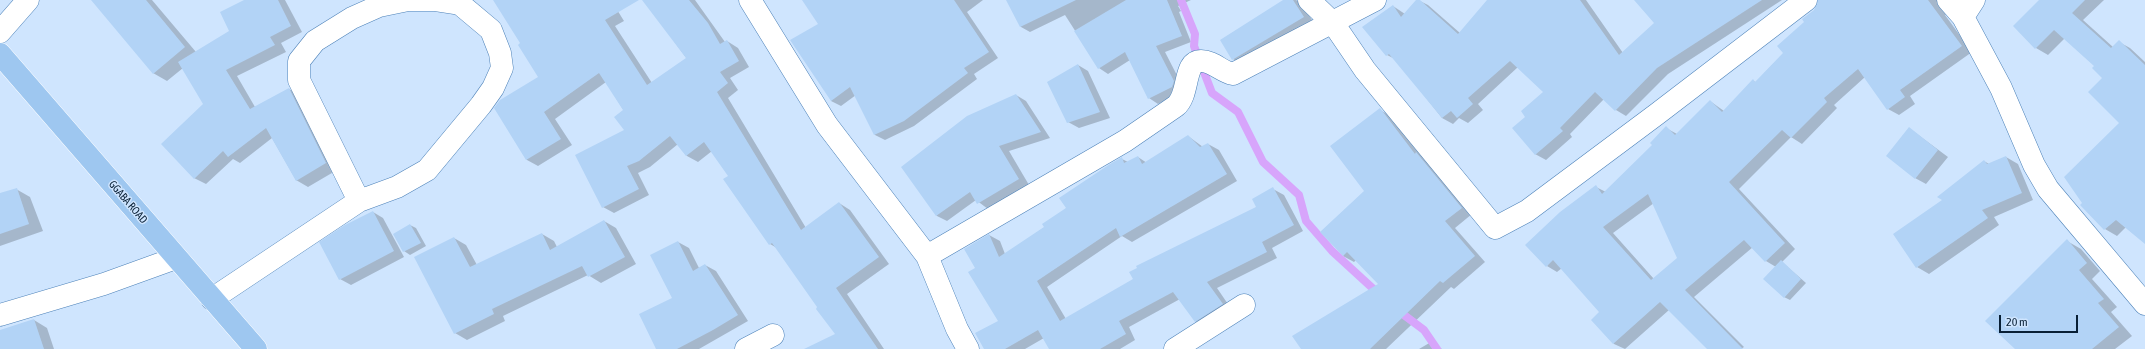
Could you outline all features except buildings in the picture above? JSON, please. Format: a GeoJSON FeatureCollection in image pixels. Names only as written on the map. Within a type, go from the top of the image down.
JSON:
{"type":"FeatureCollection","features":[{"type":"Feature","properties":{"kind":"main road","name":"GGABA ROAD"},"geometry":{"type":"LineString","coordinates":[[0,54],[256,349]]}},
{"type":"Feature","properties":{"kind":"street"},"geometry":{"type":"LineString","coordinates":[[0,32],[28,0]]}},
{"type":"Feature","properties":{"kind":"street"},"geometry":{"type":"LineString","coordinates":[[212,299],[359,201],[397,188],[427,170],[493,88],[502,68],[500,53],[491,30],[460,4],[434,0],[408,0],[379,6],[352,18],[315,41],[299,60],[299,80],[359,201]]}},
{"type":"Feature","properties":{"kind":"street"},"geometry":{"type":"LineString","coordinates":[[750,0],[827,125],[927,256],[957,329],[968,349]]}},
{"type":"Feature","properties":{"kind":"street"},"geometry":{"type":"LineString","coordinates":[[1309,0],[1333,23],[1365,70],[1495,228],[1533,206],[1806,0]]}},
{"type":"Feature","properties":{"kind":"street"},"geometry":{"type":"LineString","coordinates":[[927,256],[1125,141],[1176,106],[1182,101],[1188,72],[1192,65],[1200,61],[1211,64],[1225,72],[1233,74],[1375,0]]}},
{"type":"Feature","properties":{"kind":"street"},"geometry":{"type":"LineString","coordinates":[[1948,0],[1968,8],[2034,165],[2048,189],[2145,304]]}},
{"type":"Feature","properties":{"kind":"street"},"geometry":{"type":"LineString","coordinates":[[0,315],[104,284],[176,258]]}},
{"type":"Feature","properties":{"kind":"street"},"geometry":{"type":"LineString","coordinates":[[1175,349],[1244,305]]}},
{"type":"Feature","properties":{"kind":"street"},"geometry":{"type":"LineString","coordinates":[[746,349],[773,335]]}},
{"type":"Feature","properties":{"kind":"waterway"},"geometry":{"type":"LineString","coordinates":[[1181,0],[1195,34],[1194,46],[1212,93],[1238,112],[1263,162],[1299,195],[1306,221],[1332,251],[1380,295]]}},
{"type":"Feature","properties":{"kind":"waterway"},"geometry":{"type":"LineString","coordinates":[[1396,309],[1424,330],[1437,349]]}}]}
